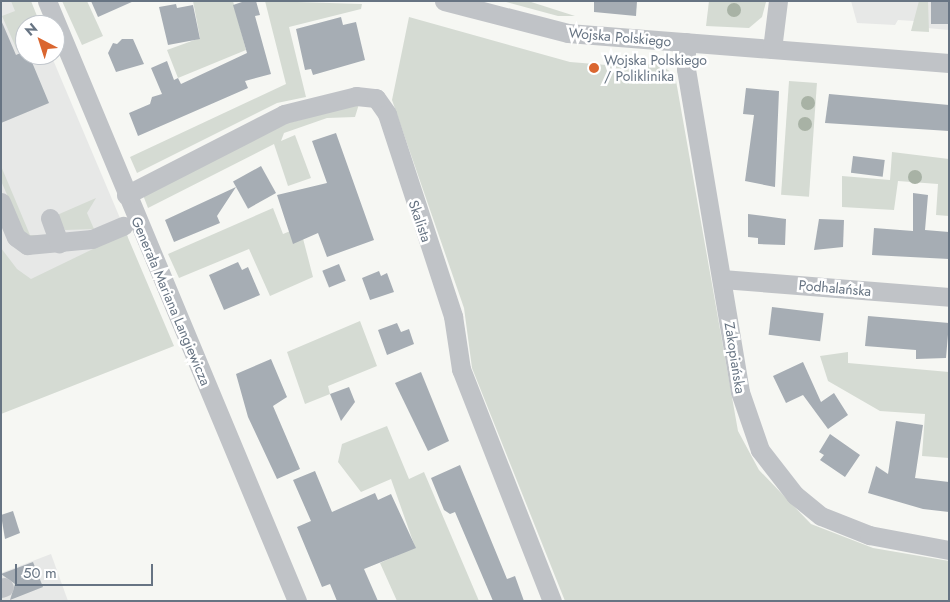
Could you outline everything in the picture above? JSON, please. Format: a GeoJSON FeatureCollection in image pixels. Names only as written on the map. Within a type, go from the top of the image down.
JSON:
{"type":"FeatureCollection","features":[{"type":"Feature","properties":{"kind":"street","name":"Generała Mariana Langiewicza"},"geometry":{"type":"LineString","coordinates":[[47,1],[126,195],[297,601]]}},
{"type":"Feature","properties":{"kind":"street"},"geometry":{"type":"LineString","coordinates":[[772,50],[778,1]]}},
{"type":"Feature","properties":{"kind":"street","name":"Wojska Polskiego"},"geometry":{"type":"LineString","coordinates":[[447,2],[568,33],[949,63]]}},
{"type":"Feature","properties":{"kind":"street","name":"Zakopiańska"},"geometry":{"type":"LineString","coordinates":[[686,42],[686,69],[746,417],[760,450],[782,481],[821,516],[848,529],[949,550]]}},
{"type":"Feature","properties":{"kind":"street","name":"Skalista"},"geometry":{"type":"LineString","coordinates":[[126,195],[284,114],[356,96],[376,98],[387,114],[453,316],[461,369],[552,601]]}},
{"type":"Feature","properties":{"kind":"street"},"geometry":{"type":"LineString","coordinates":[[1,202],[22,243],[58,243],[96,238],[123,226]]}},
{"type":"Feature","properties":{"kind":"street"},"geometry":{"type":"LineString","coordinates":[[50,218],[58,243]]}},
{"type":"Feature","properties":{"kind":"street","name":"Podhalańska"},"geometry":{"type":"LineString","coordinates":[[722,279],[949,297]]}},
{"type":"Feature","properties":{"kind":"shaded area"},"geometry":{"type":"Polygon","coordinates":[[[1,1],[29,1],[34,15],[15,15],[15,65],[55,65],[128,237],[11,300],[1,277],[1,1]]]}},
{"type":"Feature","properties":{"kind":"shaded area"},"geometry":{"type":"Polygon","coordinates":[[[11,1],[31,1],[37,15],[15,15],[15,45],[2,16],[15,11],[11,1]]]}},
{"type":"Feature","properties":{"kind":"shaded area"},"geometry":{"type":"Polygon","coordinates":[[[62,1],[87,1],[103,36],[82,45],[62,1]]]}},
{"type":"Feature","properties":{"kind":"shaded area"},"geometry":{"type":"Polygon","coordinates":[[[193,1],[233,1],[246,50],[178,78],[167,50],[200,38],[193,1]]]}},
{"type":"Feature","properties":{"kind":"shaded area"},"geometry":{"type":"Polygon","coordinates":[[[265,1],[362,4],[361,9],[289,27],[306,97],[277,103],[137,173],[130,157],[286,84],[265,1]]]}},
{"type":"Feature","properties":{"kind":"shaded area"},"geometry":{"type":"Polygon","coordinates":[[[528,1],[575,16],[558,16],[506,2],[528,1]]]}},
{"type":"Feature","properties":{"kind":"shaded area"},"geometry":{"type":"Polygon","coordinates":[[[709,1],[766,2],[762,17],[749,28],[706,26],[709,1]]]}},
{"type":"Feature","properties":{"kind":"shaded area"},"geometry":{"type":"Polygon","coordinates":[[[851,1],[949,1],[949,30],[916,27],[914,21],[898,20],[895,25],[857,23],[851,1]]]}},
{"type":"Feature","properties":{"kind":"shaded area"},"geometry":{"type":"Polygon","coordinates":[[[919,1],[928,1],[929,32],[911,31],[919,1]]]}},
{"type":"Feature","properties":{"kind":"shaded area"},"geometry":{"type":"Polygon","coordinates":[[[409,17],[570,62],[631,67],[658,63],[675,75],[738,431],[759,470],[811,524],[873,548],[949,561],[949,601],[565,601],[472,368],[464,308],[392,100],[409,17]]]}},
{"type":"Feature","properties":{"kind":"shaded area"},"geometry":{"type":"Polygon","coordinates":[[[789,81],[817,83],[809,197],[781,195],[789,81]]]}},
{"type":"Feature","properties":{"kind":"shaded area"},"geometry":{"type":"Polygon","coordinates":[[[359,104],[355,117],[327,118],[284,133],[281,141],[295,135],[311,178],[288,186],[274,144],[148,208],[143,195],[231,149],[288,123],[359,104]]]}},
{"type":"Feature","properties":{"kind":"shaded area"},"geometry":{"type":"Polygon","coordinates":[[[892,152],[949,159],[949,216],[936,215],[938,184],[898,181],[894,210],[842,207],[842,176],[890,180],[892,152]]]}},
{"type":"Feature","properties":{"kind":"shaded area"},"geometry":{"type":"Polygon","coordinates":[[[1,166],[30,235],[41,235],[31,237],[23,231],[1,181],[1,166]]]}},
{"type":"Feature","properties":{"kind":"shaded area"},"geometry":{"type":"Polygon","coordinates":[[[96,198],[87,213],[94,229],[65,230],[57,215],[96,198]]]}},
{"type":"Feature","properties":{"kind":"shaded area"},"geometry":{"type":"Polygon","coordinates":[[[273,208],[283,234],[300,227],[313,277],[270,296],[249,249],[179,278],[168,254],[273,208]]]}},
{"type":"Feature","properties":{"kind":"shaded area"},"geometry":{"type":"Polygon","coordinates":[[[126,233],[174,346],[1,414],[1,248],[17,269],[31,279],[126,233]]]}},
{"type":"Feature","properties":{"kind":"shaded area"},"geometry":{"type":"Polygon","coordinates":[[[360,321],[377,366],[328,386],[330,394],[305,404],[287,352],[360,321]]]}},
{"type":"Feature","properties":{"kind":"shaded area"},"geometry":{"type":"Polygon","coordinates":[[[848,352],[848,363],[949,372],[949,458],[922,456],[925,414],[880,411],[828,381],[820,356],[848,352]]]}},
{"type":"Feature","properties":{"kind":"shaded area"},"geometry":{"type":"Polygon","coordinates":[[[387,426],[409,479],[424,472],[479,601],[397,601],[380,563],[415,547],[391,479],[361,492],[338,462],[342,444],[387,426]]]}},
{"type":"Feature","properties":{"kind":"shaded area"},"geometry":{"type":"Polygon","coordinates":[[[51,554],[68,601],[1,601],[1,573],[51,554]]]}},
{"type":"Feature","properties":{"kind":"building"},"geometry":{"type":"Polygon","coordinates":[[[91,1],[134,1],[98,17],[91,1]]]}},
{"type":"Feature","properties":{"kind":"building"},"geometry":{"type":"Polygon","coordinates":[[[245,1],[256,1],[260,15],[255,16],[271,74],[245,81],[248,88],[138,136],[129,113],[150,104],[152,97],[162,94],[151,68],[167,61],[174,80],[178,78],[181,84],[247,53],[233,5],[245,1]]]}},
{"type":"Feature","properties":{"kind":"building"},"geometry":{"type":"Polygon","coordinates":[[[594,1],[637,1],[636,16],[594,12],[594,1]]]}},
{"type":"Feature","properties":{"kind":"building"},"geometry":{"type":"Polygon","coordinates":[[[931,1],[949,1],[949,24],[931,24],[931,1]]]}},
{"type":"Feature","properties":{"kind":"building"},"geometry":{"type":"Polygon","coordinates":[[[176,4],[177,8],[193,5],[200,39],[168,45],[159,7],[176,4]]]}},
{"type":"Feature","properties":{"kind":"building"},"geometry":{"type":"Polygon","coordinates":[[[341,17],[343,25],[356,22],[365,60],[313,75],[311,69],[305,70],[296,29],[341,17]]]}},
{"type":"Feature","properties":{"kind":"building"},"geometry":{"type":"Polygon","coordinates":[[[1,20],[15,53],[15,65],[33,65],[49,103],[1,123],[1,20]]]}},
{"type":"Feature","properties":{"kind":"building"},"geometry":{"type":"Polygon","coordinates":[[[122,39],[133,39],[144,64],[116,72],[108,53],[113,43],[117,44],[122,39]]]}},
{"type":"Feature","properties":{"kind":"building"},"geometry":{"type":"Polygon","coordinates":[[[746,88],[779,91],[775,187],[745,181],[754,115],[743,114],[746,88]]]}},
{"type":"Feature","properties":{"kind":"building"},"geometry":{"type":"Polygon","coordinates":[[[829,94],[949,105],[949,131],[825,123],[829,94]]]}},
{"type":"Feature","properties":{"kind":"building"},"geometry":{"type":"Polygon","coordinates":[[[336,133],[374,240],[327,257],[318,233],[293,244],[277,195],[327,183],[312,141],[336,133]]]}},
{"type":"Feature","properties":{"kind":"building"},"geometry":{"type":"Polygon","coordinates":[[[853,156],[885,160],[883,177],[851,173],[853,156]]]}},
{"type":"Feature","properties":{"kind":"building"},"geometry":{"type":"Polygon","coordinates":[[[261,166],[276,193],[248,209],[233,182],[261,166]]]}},
{"type":"Feature","properties":{"kind":"building"},"geometry":{"type":"Polygon","coordinates":[[[236,187],[217,216],[220,223],[174,242],[165,220],[236,187]]]}},
{"type":"Feature","properties":{"kind":"building"},"geometry":{"type":"Polygon","coordinates":[[[913,193],[928,195],[925,230],[949,232],[949,259],[872,255],[874,228],[913,231],[913,193]]]}},
{"type":"Feature","properties":{"kind":"building"},"geometry":{"type":"Polygon","coordinates":[[[748,214],[786,219],[785,245],[758,244],[758,238],[748,237],[748,214]]]}},
{"type":"Feature","properties":{"kind":"building"},"geometry":{"type":"Polygon","coordinates":[[[819,219],[844,220],[843,247],[814,250],[819,219]]]}},
{"type":"Feature","properties":{"kind":"building"},"geometry":{"type":"Polygon","coordinates":[[[238,262],[242,270],[248,267],[260,295],[224,310],[209,275],[238,262]]]}},
{"type":"Feature","properties":{"kind":"building"},"geometry":{"type":"Polygon","coordinates":[[[339,264],[346,281],[329,287],[322,271],[339,264]]]}},
{"type":"Feature","properties":{"kind":"building"},"geometry":{"type":"Polygon","coordinates":[[[379,271],[381,276],[387,273],[394,292],[370,300],[362,278],[379,271]]]}},
{"type":"Feature","properties":{"kind":"building"},"geometry":{"type":"Polygon","coordinates":[[[772,307],[824,313],[820,341],[769,335],[772,307]]]}},
{"type":"Feature","properties":{"kind":"building"},"geometry":{"type":"Polygon","coordinates":[[[868,316],[949,323],[946,358],[916,359],[916,350],[865,346],[868,316]]]}},
{"type":"Feature","properties":{"kind":"building"},"geometry":{"type":"Polygon","coordinates":[[[397,323],[401,332],[409,329],[414,344],[387,355],[378,330],[397,323]]]}},
{"type":"Feature","properties":{"kind":"building"},"geometry":{"type":"Polygon","coordinates":[[[271,359],[287,397],[273,406],[300,469],[277,479],[248,417],[236,374],[271,359]]]}},
{"type":"Feature","properties":{"kind":"building"},"geometry":{"type":"Polygon","coordinates":[[[803,362],[821,402],[834,393],[848,415],[828,429],[803,395],[786,403],[773,376],[803,362]]]}},
{"type":"Feature","properties":{"kind":"building"},"geometry":{"type":"Polygon","coordinates":[[[421,372],[449,441],[428,451],[395,383],[421,372]]]}},
{"type":"Feature","properties":{"kind":"building"},"geometry":{"type":"Polygon","coordinates":[[[349,387],[355,402],[341,421],[330,394],[349,387]]]}},
{"type":"Feature","properties":{"kind":"building"},"geometry":{"type":"Polygon","coordinates":[[[896,421],[923,425],[915,478],[949,482],[949,512],[923,509],[868,493],[876,466],[888,474],[896,421]]]}},
{"type":"Feature","properties":{"kind":"building"},"geometry":{"type":"Polygon","coordinates":[[[830,434],[860,455],[845,477],[820,460],[824,455],[819,452],[830,434]]]}},
{"type":"Feature","properties":{"kind":"building"},"geometry":{"type":"Polygon","coordinates":[[[460,465],[507,579],[515,576],[524,601],[493,601],[455,512],[450,514],[444,510],[431,478],[460,465]]]}},
{"type":"Feature","properties":{"kind":"building"},"geometry":{"type":"Polygon","coordinates":[[[315,471],[332,512],[375,493],[378,500],[391,494],[416,548],[364,569],[378,601],[337,601],[330,584],[322,587],[297,527],[311,521],[293,480],[315,471]]]}},
{"type":"Feature","properties":{"kind":"building"},"geometry":{"type":"Polygon","coordinates":[[[13,511],[20,533],[5,539],[1,515],[13,511]]]}},
{"type":"Feature","properties":{"kind":"building"},"geometry":{"type":"Polygon","coordinates":[[[33,562],[43,587],[10,600],[15,584],[1,574],[33,562]]]}},
{"type":"Feature","properties":{"kind":"place","name":"Wojska Polskiego / Poliklinika"},"geometry":{"type":"Point","coordinates":[594,68]}}]}
